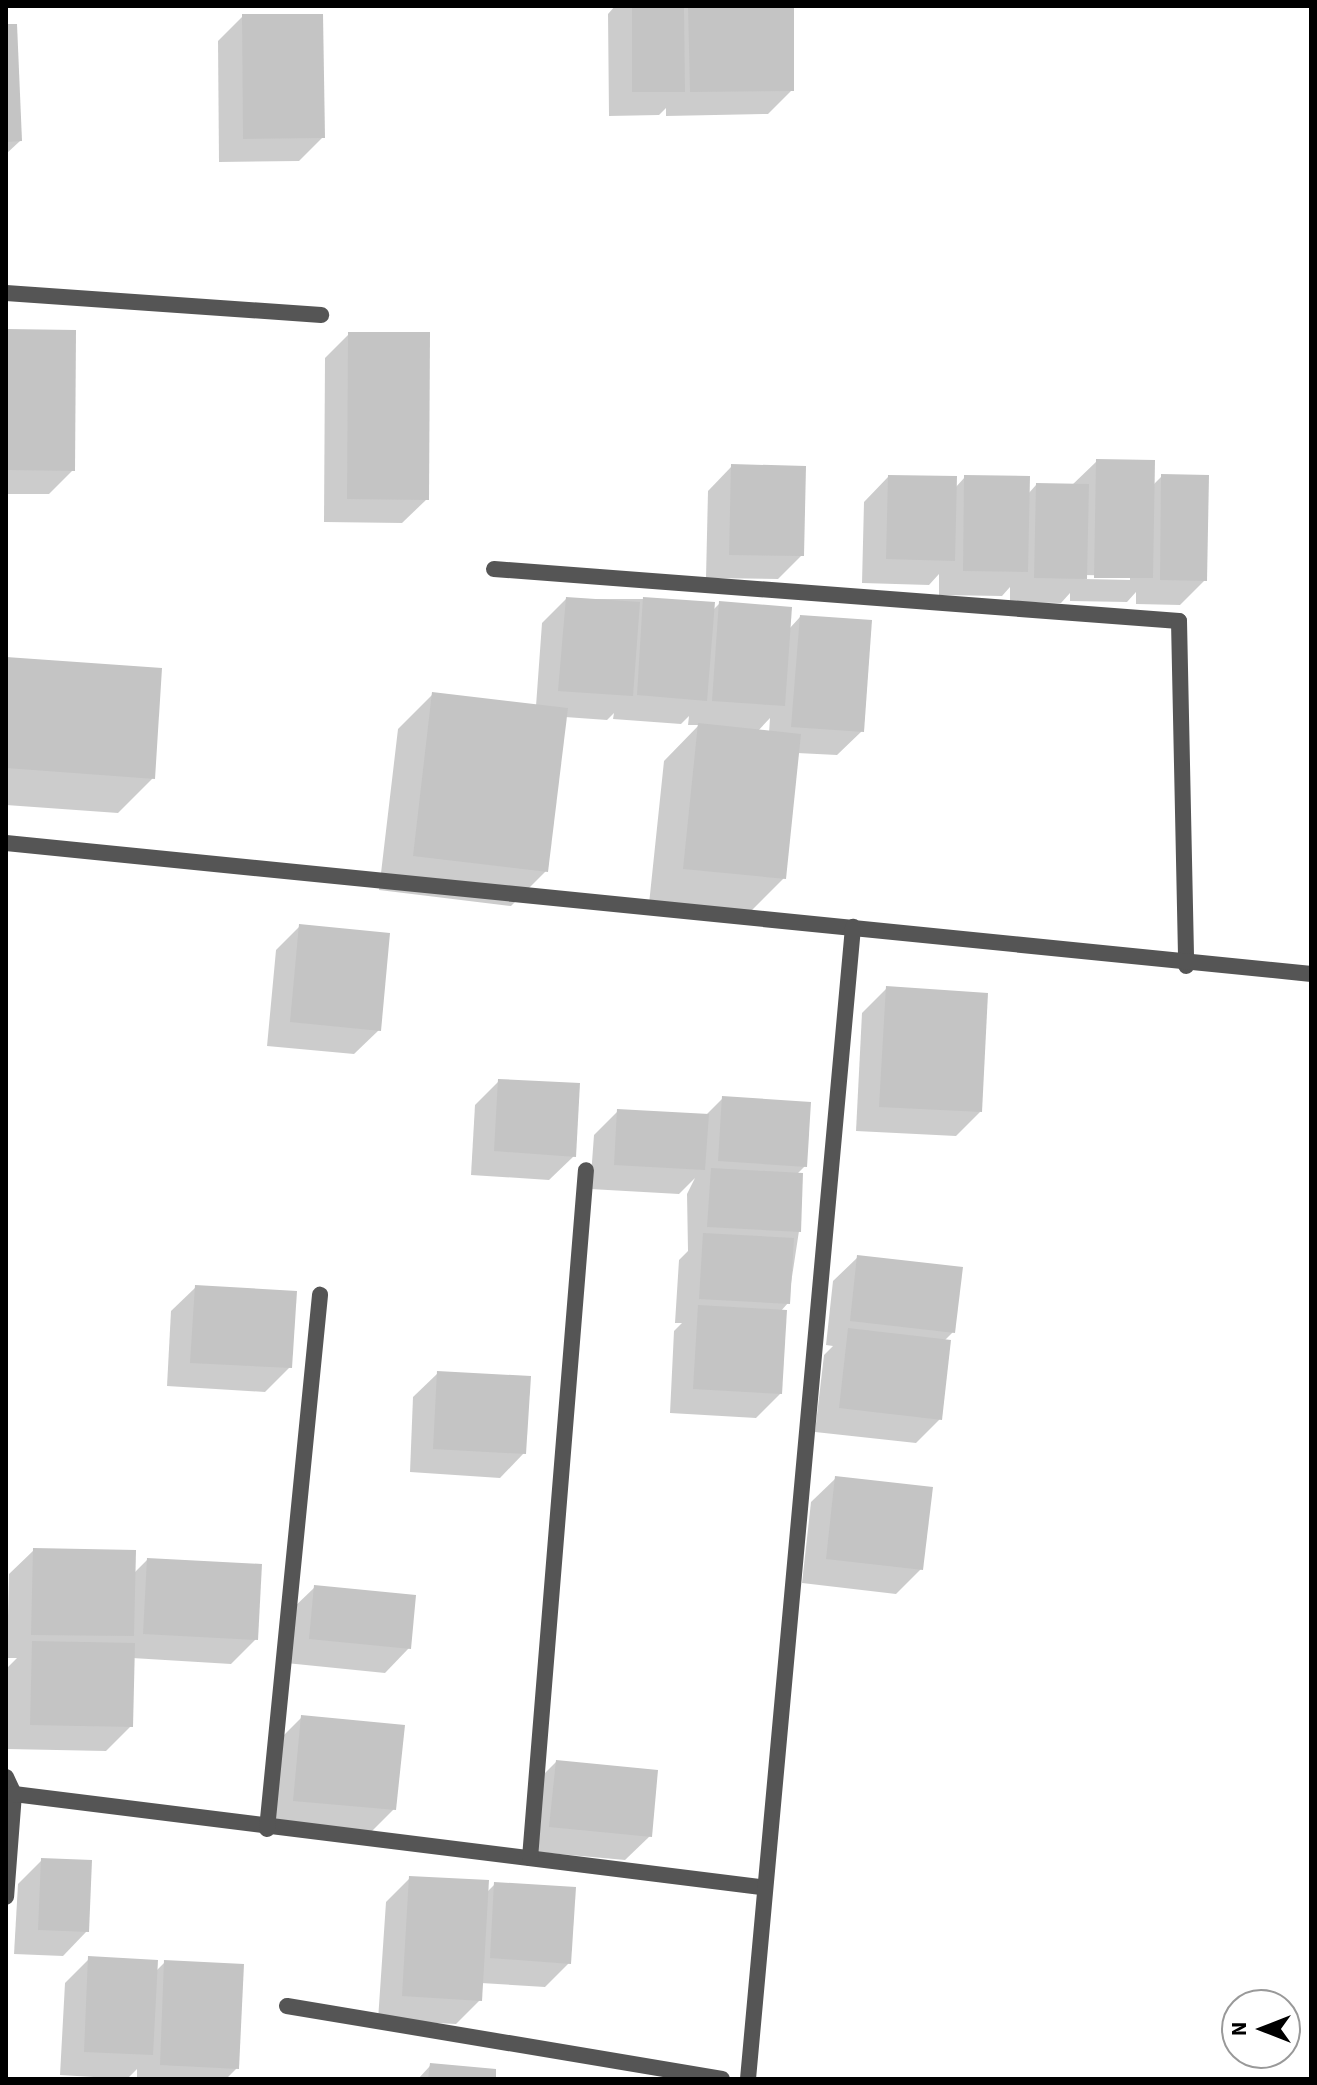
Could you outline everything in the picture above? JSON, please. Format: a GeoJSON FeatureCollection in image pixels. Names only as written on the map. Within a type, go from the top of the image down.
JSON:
{"type":"FeatureCollection","features":[{"type":"Feature","properties":{"kind":"street"},"geometry":{"type":"LineString","coordinates":[[6,293],[321,315]]}},
{"type":"Feature","properties":{"kind":"street"},"geometry":{"type":"LineString","coordinates":[[494,569],[1179,621],[1186,966]]}},
{"type":"Feature","properties":{"kind":"street"},"geometry":{"type":"LineString","coordinates":[[6,843],[853,927],[1186,966],[1311,974]]}},
{"type":"Feature","properties":{"kind":"street"},"geometry":{"type":"LineString","coordinates":[[748,2079],[761,1887],[853,927]]}},
{"type":"Feature","properties":{"kind":"street"},"geometry":{"type":"LineString","coordinates":[[530,1858],[586,1170]]}},
{"type":"Feature","properties":{"kind":"street"},"geometry":{"type":"LineString","coordinates":[[267,1829],[320,1295]]}},
{"type":"Feature","properties":{"kind":"street"},"geometry":{"type":"LineString","coordinates":[[6,1777],[14,1794],[6,1897]]}},
{"type":"Feature","properties":{"kind":"street"},"geometry":{"type":"LineString","coordinates":[[14,1794],[267,1829],[761,1887]]}},
{"type":"Feature","properties":{"kind":"street"},"geometry":{"type":"LineString","coordinates":[[287,2006],[722,2079]]}},
{"type":"Feature","properties":{"kind":"building"},"geometry":{"type":"Polygon","coordinates":[[[632,6],[684,6],[685,92],[632,92],[632,6]]]}},
{"type":"Feature","properties":{"kind":"building"},"geometry":{"type":"Polygon","coordinates":[[[688,6],[794,6],[794,91],[690,92],[688,6]]]}},
{"type":"Feature","properties":{"kind":"building"},"geometry":{"type":"Polygon","coordinates":[[[242,14],[323,14],[325,138],[243,139],[242,14]]]}},
{"type":"Feature","properties":{"kind":"building"},"geometry":{"type":"Polygon","coordinates":[[[6,24],[17,24],[22,141],[6,142],[6,24]]]}},
{"type":"Feature","properties":{"kind":"building"},"geometry":{"type":"Polygon","coordinates":[[[6,329],[76,330],[75,471],[6,470],[6,329]]]}},
{"type":"Feature","properties":{"kind":"building"},"geometry":{"type":"Polygon","coordinates":[[[348,332],[430,332],[429,500],[347,499],[348,332]]]}},
{"type":"Feature","properties":{"kind":"building"},"geometry":{"type":"Polygon","coordinates":[[[1096,459],[1155,460],[1153,578],[1094,578],[1096,459]]]}},
{"type":"Feature","properties":{"kind":"building"},"geometry":{"type":"Polygon","coordinates":[[[731,464],[806,466],[804,556],[729,555],[731,464]]]}},
{"type":"Feature","properties":{"kind":"building"},"geometry":{"type":"Polygon","coordinates":[[[1161,474],[1209,475],[1207,581],[1160,580],[1161,474]]]}},
{"type":"Feature","properties":{"kind":"building"},"geometry":{"type":"Polygon","coordinates":[[[888,475],[957,476],[955,561],[886,559],[888,475]]]}},
{"type":"Feature","properties":{"kind":"building"},"geometry":{"type":"Polygon","coordinates":[[[964,475],[1030,476],[1028,572],[963,571],[964,475]]]}},
{"type":"Feature","properties":{"kind":"building"},"geometry":{"type":"Polygon","coordinates":[[[1036,483],[1089,484],[1087,579],[1034,578],[1036,483]]]}},
{"type":"Feature","properties":{"kind":"building"},"geometry":{"type":"Polygon","coordinates":[[[566,597],[640,602],[633,696],[558,691],[566,597]]]}},
{"type":"Feature","properties":{"kind":"building"},"geometry":{"type":"Polygon","coordinates":[[[643,597],[715,602],[707,701],[637,695],[643,597]]]}},
{"type":"Feature","properties":{"kind":"building"},"geometry":{"type":"Polygon","coordinates":[[[719,601],[792,607],[785,706],[712,701],[719,601]]]}},
{"type":"Feature","properties":{"kind":"building"},"geometry":{"type":"Polygon","coordinates":[[[800,615],[872,620],[864,732],[791,727],[800,615]]]}},
{"type":"Feature","properties":{"kind":"building"},"geometry":{"type":"Polygon","coordinates":[[[6,657],[162,668],[155,779],[6,768],[6,657]]]}},
{"type":"Feature","properties":{"kind":"building"},"geometry":{"type":"Polygon","coordinates":[[[432,692],[568,708],[548,872],[413,856],[432,692]]]}},
{"type":"Feature","properties":{"kind":"building"},"geometry":{"type":"Polygon","coordinates":[[[698,723],[801,734],[786,879],[683,869],[698,723]]]}},
{"type":"Feature","properties":{"kind":"building"},"geometry":{"type":"Polygon","coordinates":[[[299,924],[390,933],[381,1031],[290,1022],[299,924]]]}},
{"type":"Feature","properties":{"kind":"building"},"geometry":{"type":"Polygon","coordinates":[[[886,986],[988,993],[982,1112],[879,1107],[886,986]]]}},
{"type":"Feature","properties":{"kind":"building"},"geometry":{"type":"Polygon","coordinates":[[[498,1079],[580,1083],[576,1157],[494,1151],[498,1079]]]}},
{"type":"Feature","properties":{"kind":"building"},"geometry":{"type":"Polygon","coordinates":[[[722,1096],[811,1102],[807,1167],[718,1161],[722,1096]]]}},
{"type":"Feature","properties":{"kind":"building"},"geometry":{"type":"Polygon","coordinates":[[[617,1109],[709,1114],[705,1170],[614,1165],[617,1109]]]}},
{"type":"Feature","properties":{"kind":"building"},"geometry":{"type":"Polygon","coordinates":[[[711,1168],[803,1173],[801,1232],[707,1227],[711,1168]]]}},
{"type":"Feature","properties":{"kind":"building"},"geometry":{"type":"Polygon","coordinates":[[[703,1233],[794,1238],[790,1304],[699,1299],[703,1233]]]}},
{"type":"Feature","properties":{"kind":"building"},"geometry":{"type":"Polygon","coordinates":[[[857,1255],[963,1267],[955,1333],[850,1321],[857,1255]]]}},
{"type":"Feature","properties":{"kind":"building"},"geometry":{"type":"Polygon","coordinates":[[[195,1285],[297,1291],[292,1368],[190,1363],[195,1285]]]}},
{"type":"Feature","properties":{"kind":"building"},"geometry":{"type":"Polygon","coordinates":[[[698,1305],[787,1310],[782,1394],[693,1389],[698,1305]]]}},
{"type":"Feature","properties":{"kind":"building"},"geometry":{"type":"Polygon","coordinates":[[[848,1328],[951,1340],[942,1420],[839,1408],[848,1328]]]}},
{"type":"Feature","properties":{"kind":"building"},"geometry":{"type":"Polygon","coordinates":[[[437,1371],[531,1376],[526,1454],[433,1449],[437,1371]]]}},
{"type":"Feature","properties":{"kind":"building"},"geometry":{"type":"Polygon","coordinates":[[[835,1476],[933,1487],[923,1570],[826,1559],[835,1476]]]}},
{"type":"Feature","properties":{"kind":"building"},"geometry":{"type":"Polygon","coordinates":[[[33,1548],[136,1550],[134,1636],[31,1635],[33,1548]]]}},
{"type":"Feature","properties":{"kind":"building"},"geometry":{"type":"Polygon","coordinates":[[[147,1558],[262,1564],[258,1640],[143,1634],[147,1558]]]}},
{"type":"Feature","properties":{"kind":"building"},"geometry":{"type":"Polygon","coordinates":[[[314,1585],[416,1595],[411,1649],[309,1639],[314,1585]]]}},
{"type":"Feature","properties":{"kind":"building"},"geometry":{"type":"Polygon","coordinates":[[[32,1641],[135,1643],[133,1727],[30,1725],[32,1641]]]}},
{"type":"Feature","properties":{"kind":"building"},"geometry":{"type":"Polygon","coordinates":[[[301,1715],[405,1725],[396,1810],[293,1801],[301,1715]]]}},
{"type":"Feature","properties":{"kind":"building"},"geometry":{"type":"Polygon","coordinates":[[[556,1760],[658,1770],[652,1837],[549,1827],[556,1760]]]}},
{"type":"Feature","properties":{"kind":"building"},"geometry":{"type":"Polygon","coordinates":[[[41,1858],[92,1860],[89,1932],[38,1930],[41,1858]]]}},
{"type":"Feature","properties":{"kind":"building"},"geometry":{"type":"Polygon","coordinates":[[[409,1876],[489,1880],[482,2001],[402,1996],[409,1876]]]}},
{"type":"Feature","properties":{"kind":"building"},"geometry":{"type":"Polygon","coordinates":[[[494,1882],[576,1887],[571,1964],[490,1958],[494,1882]]]}},
{"type":"Feature","properties":{"kind":"building"},"geometry":{"type":"Polygon","coordinates":[[[88,1956],[158,1960],[153,2055],[84,2052],[88,1956]]]}},
{"type":"Feature","properties":{"kind":"building"},"geometry":{"type":"Polygon","coordinates":[[[164,1960],[244,1964],[239,2069],[160,2065],[164,1960]]]}},
{"type":"Feature","properties":{"kind":"building"},"geometry":{"type":"Polygon","coordinates":[[[430,2063],[496,2069],[496,2079],[428,2079],[430,2063]]]}}]}
